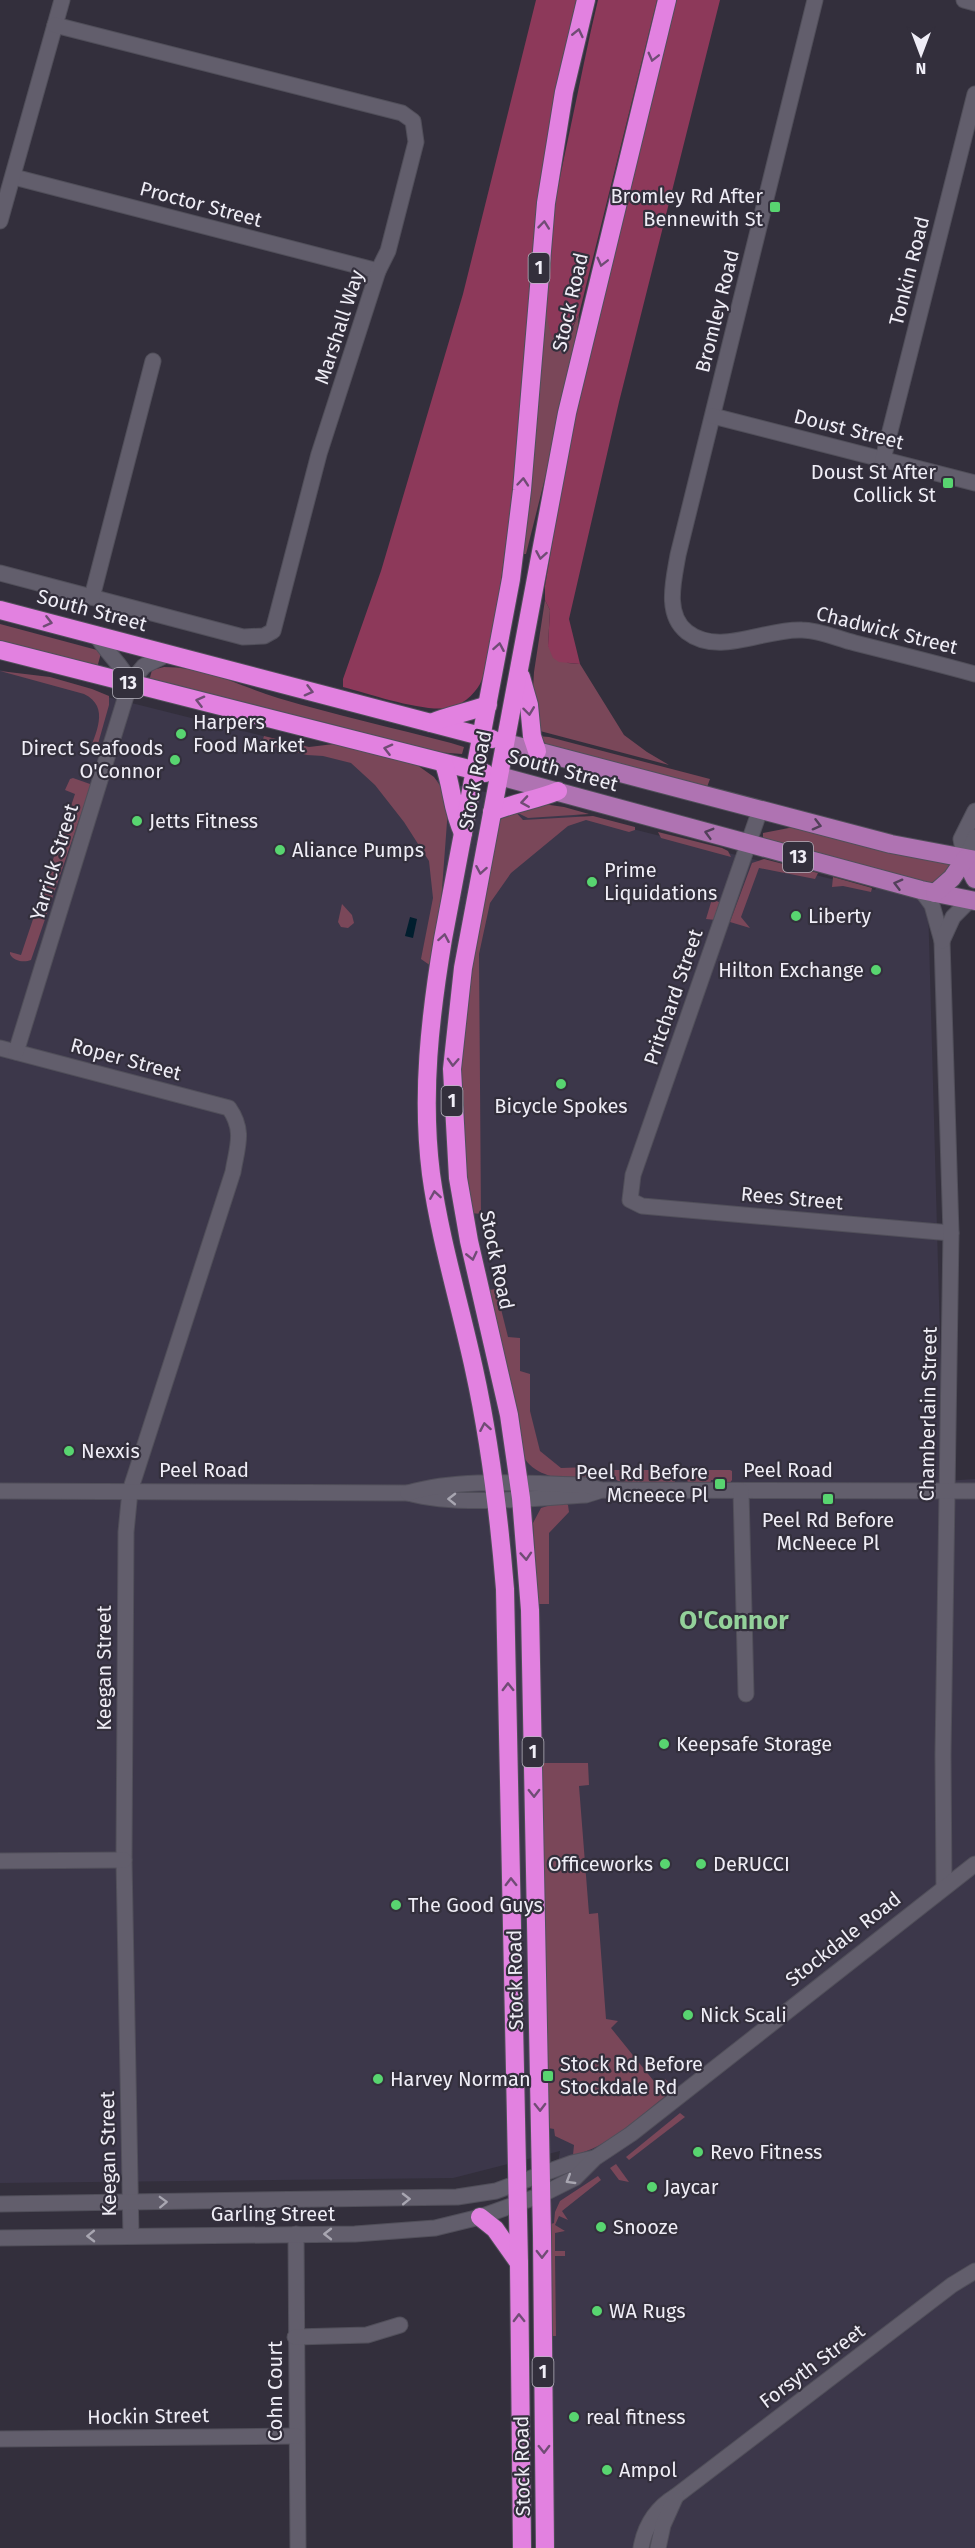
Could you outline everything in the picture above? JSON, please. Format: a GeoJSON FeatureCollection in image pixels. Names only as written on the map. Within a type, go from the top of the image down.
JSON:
{"type":"FeatureCollection","features":[{"type":"Feature","properties":{"kind":"highway","name":"Stock Road"},"geometry":{"type":"LineString","coordinates":[[522,2548],[519,2263],[506,1618],[496,1492],[474,1368],[440,1222],[431,1172],[427,1097],[430,1025],[517,540],[546,203],[564,92],[586,0]]}},
{"type":"Feature","properties":{"kind":"highway","name":"Stock Road"},"geometry":{"type":"LineString","coordinates":[[545,2548],[530,1610],[520,1491],[507,1406],[463,1209],[452,1105],[453,1059],[459,997],[567,413],[667,0]]}},
{"type":"Feature","properties":{"kind":"highway","name":"South Street"},"geometry":{"type":"LineString","coordinates":[[0,610],[506,743]]}},
{"type":"Feature","properties":{"kind":"highway","name":"South Street"},"geometry":{"type":"LineString","coordinates":[[0,650],[444,764],[499,776]]}},
{"type":"Feature","properties":{"kind":"highway"},"geometry":{"type":"LineString","coordinates":[[519,672],[529,705],[532,736],[537,751]]}},
{"type":"Feature","properties":{"kind":"highway"},"geometry":{"type":"LineString","coordinates":[[431,723],[452,714],[488,705]]}},
{"type":"Feature","properties":{"kind":"highway"},"geometry":{"type":"LineString","coordinates":[[444,764],[450,781],[453,814],[463,833]]}},
{"type":"Feature","properties":{"kind":"highway"},"geometry":{"type":"LineString","coordinates":[[492,812],[514,803],[537,800],[558,791]]}},
{"type":"Feature","properties":{"kind":"highway"},"geometry":{"type":"LineString","coordinates":[[480,2217],[495,2229],[519,2263]]}},
{"type":"Feature","properties":{"kind":"main road","name":"South Street"},"geometry":{"type":"LineString","coordinates":[[506,743],[891,844],[970,860]]}},
{"type":"Feature","properties":{"kind":"main road","name":"South Street"},"geometry":{"type":"LineString","coordinates":[[499,776],[749,844],[972,901]]}},
{"type":"Feature","properties":{"kind":"main road"},"geometry":{"type":"LineString","coordinates":[[970,860],[975,879]]}},
{"type":"Feature","properties":{"kind":"main road"},"geometry":{"type":"LineString","coordinates":[[928,891],[952,879],[970,860]]}},
{"type":"Feature","properties":{"kind":"street"},"geometry":{"type":"LineString","coordinates":[[0,221],[62,0]]}},
{"type":"Feature","properties":{"kind":"street","name":"Bromley Road"},"geometry":{"type":"LineString","coordinates":[[684,631],[674,611],[672,592],[678,555],[815,0]]}},
{"type":"Feature","properties":{"kind":"street"},"geometry":{"type":"LineString","coordinates":[[964,0],[975,3]]}},
{"type":"Feature","properties":{"kind":"street","name":"Marshall Way"},"geometry":{"type":"LineString","coordinates":[[0,573],[243,637],[264,636],[273,631],[319,454],[378,271],[388,251],[416,142],[413,121],[402,112],[55,25]]}},
{"type":"Feature","properties":{"kind":"street","name":"Tonkin Road"},"geometry":{"type":"LineString","coordinates":[[883,459],[975,94]]}},
{"type":"Feature","properties":{"kind":"street","name":"Proctor Street"},"geometry":{"type":"LineString","coordinates":[[14,177],[378,271]]}},
{"type":"Feature","properties":{"kind":"street"},"geometry":{"type":"LineString","coordinates":[[92,597],[153,362]]}},
{"type":"Feature","properties":{"kind":"street","name":"Doust Street"},"geometry":{"type":"LineString","coordinates":[[713,416],[975,483]]}},
{"type":"Feature","properties":{"kind":"street","name":"Chadwick Street"},"geometry":{"type":"LineString","coordinates":[[684,631],[702,642],[731,642],[769,632],[803,630],[975,674]]}},
{"type":"Feature","properties":{"kind":"street"},"geometry":{"type":"LineString","coordinates":[[96,634],[104,649],[120,663],[130,683]]}},
{"type":"Feature","properties":{"kind":"street","name":"Yarrick Street"},"geometry":{"type":"LineString","coordinates":[[16,1052],[130,683],[144,666],[168,654]]}},
{"type":"Feature","properties":{"kind":"street","name":"Pritchard Street"},"geometry":{"type":"LineString","coordinates":[[630,1200],[633,1175],[760,810]]}},
{"type":"Feature","properties":{"kind":"street"},"geometry":{"type":"LineString","coordinates":[[970,860],[961,839],[975,811]]}},
{"type":"Feature","properties":{"kind":"street"},"geometry":{"type":"LineString","coordinates":[[970,860],[975,837]]}},
{"type":"Feature","properties":{"kind":"street","name":"Chamberlain Street"},"geometry":{"type":"LineString","coordinates":[[928,891],[942,941],[951,1233],[944,1887]]}},
{"type":"Feature","properties":{"kind":"street","name":"Chamberlain Street"},"geometry":{"type":"LineString","coordinates":[[942,941],[953,917],[972,901]]}},
{"type":"Feature","properties":{"kind":"street","name":"Roper Street"},"geometry":{"type":"LineString","coordinates":[[0,1048],[229,1108],[236,1118]]}},
{"type":"Feature","properties":{"kind":"street","name":"Keegan Street"},"geometry":{"type":"LineString","coordinates":[[131,2236],[124,1860],[126,1532],[130,1491],[233,1172],[240,1131],[236,1118]]}},
{"type":"Feature","properties":{"kind":"street","name":"Rees Street"},"geometry":{"type":"LineString","coordinates":[[630,1200],[636,1204],[656,1207],[951,1233]]}},
{"type":"Feature","properties":{"kind":"street","name":"Peel Road"},"geometry":{"type":"LineString","coordinates":[[0,1491],[408,1492],[428,1487],[496,1492],[586,1485],[602,1490],[975,1491]]}},
{"type":"Feature","properties":{"kind":"street"},"geometry":{"type":"LineString","coordinates":[[741,1491],[746,1694]]}},
{"type":"Feature","properties":{"kind":"street"},"geometry":{"type":"LineString","coordinates":[[0,1861],[124,1860]]}},
{"type":"Feature","properties":{"kind":"street","name":"Stockdale Road"},"geometry":{"type":"LineString","coordinates":[[541,2195],[575,2178],[595,2158],[631,2134],[975,1864]]}},
{"type":"Feature","properties":{"kind":"street","name":"Stockdale Road"},"geometry":{"type":"LineString","coordinates":[[540,2176],[572,2163],[595,2158]]}},
{"type":"Feature","properties":{"kind":"street","name":"Garling Street"},"geometry":{"type":"LineString","coordinates":[[0,2204],[438,2198],[496,2191],[540,2176]]}},
{"type":"Feature","properties":{"kind":"street","name":"Garling Street"},"geometry":{"type":"LineString","coordinates":[[0,2238],[410,2231],[480,2217],[541,2195]]}},
{"type":"Feature","properties":{"kind":"street","name":"Cohn Court"},"geometry":{"type":"LineString","coordinates":[[296,2234],[297,2548]]}},
{"type":"Feature","properties":{"kind":"street","name":"Forsyth Street"},"geometry":{"type":"LineString","coordinates":[[641,2548],[643,2537],[651,2520],[662,2504],[952,2285],[975,2271]]}},
{"type":"Feature","properties":{"kind":"street"},"geometry":{"type":"LineString","coordinates":[[295,2337],[367,2335],[400,2325]]}},
{"type":"Feature","properties":{"kind":"street","name":"Hockin Street"},"geometry":{"type":"LineString","coordinates":[[0,2439],[296,2436]]}},
{"type":"Feature","properties":{"kind":"street"},"geometry":{"type":"LineString","coordinates":[[658,2548],[663,2525],[675,2496]]}},
{"type":"Feature","properties":{"kind":"shaded area"},"geometry":{"type":"Polygon","coordinates":[[[536,0],[578,0],[495,626],[486,670],[480,684],[462,702],[453,707],[437,709],[396,702],[343,687],[343,679],[381,571],[463,294],[536,0]]]}},
{"type":"Feature","properties":{"kind":"shaded area"},"geometry":{"type":"Polygon","coordinates":[[[598,0],[657,0],[579,314],[566,334],[552,337],[547,316],[546,290],[551,232],[561,173],[598,0]]]}},
{"type":"Feature","properties":{"kind":"shaded area"},"geometry":{"type":"Polygon","coordinates":[[[675,0],[720,0],[619,402],[569,619],[580,664],[559,662],[553,658],[548,646],[550,610],[545,600],[545,586],[575,410],[675,0]]]}},
{"type":"Feature","properties":{"kind":"shaded area"},"geometry":{"type":"Polygon","coordinates":[[[547,268],[550,330],[573,327],[579,314],[551,454],[526,554],[523,554],[533,466],[547,268]]]}},
{"type":"Feature","properties":{"kind":"shaded area"},"geometry":{"type":"Polygon","coordinates":[[[545,600],[550,610],[548,646],[568,663],[580,664],[624,735],[669,765],[540,731],[533,689],[545,600]]]}},
{"type":"Feature","properties":{"kind":"shaded area"},"geometry":{"type":"Polygon","coordinates":[[[0,624],[97,650],[101,653],[97,668],[0,643],[0,624]]]}},
{"type":"Feature","properties":{"kind":"shaded area"},"geometry":{"type":"Polygon","coordinates":[[[164,667],[209,674],[299,704],[464,747],[462,754],[436,752],[327,723],[149,681],[152,670],[164,667]]]}},
{"type":"Feature","properties":{"kind":"shaded area"},"geometry":{"type":"Polygon","coordinates":[[[0,670],[875,890],[876,888],[912,897],[928,903],[944,1481],[975,1479],[975,2548],[552,2548],[548,2221],[560,2151],[453,2178],[0,2183],[0,670]]]}},
{"type":"Feature","properties":{"kind":"shaded area"},"geometry":{"type":"Polygon","coordinates":[[[0,671],[50,677],[109,696],[109,705],[96,751],[88,755],[99,721],[97,706],[92,699],[84,694],[0,671]]]}},
{"type":"Feature","properties":{"kind":"shaded area"},"geometry":{"type":"Polygon","coordinates":[[[264,736],[309,747],[334,744],[417,765],[434,777],[441,787],[447,807],[447,822],[440,916],[431,966],[421,959],[433,898],[429,861],[404,822],[375,785],[351,763],[259,743],[264,736]]]}},
{"type":"Feature","properties":{"kind":"shaded area"},"geometry":{"type":"Polygon","coordinates":[[[538,736],[710,779],[707,787],[555,747],[546,744],[538,736]]]}},
{"type":"Feature","properties":{"kind":"shaded area"},"geometry":{"type":"Polygon","coordinates":[[[70,779],[90,784],[90,788],[31,960],[19,961],[11,956],[10,952],[21,955],[75,794],[65,790],[70,779]]]}},
{"type":"Feature","properties":{"kind":"shaded area"},"geometry":{"type":"Polygon","coordinates":[[[543,804],[589,814],[528,818],[518,813],[518,807],[543,804]]]}},
{"type":"Feature","properties":{"kind":"shaded area"},"geometry":{"type":"Polygon","coordinates":[[[512,808],[523,820],[593,816],[635,827],[635,830],[629,832],[586,820],[568,826],[511,873],[490,903],[479,954],[481,1214],[471,1213],[464,1162],[460,1110],[462,1044],[475,948],[499,822],[501,817],[512,808]]]}},
{"type":"Feature","properties":{"kind":"shaded area"},"geometry":{"type":"Polygon","coordinates":[[[794,827],[950,863],[952,868],[931,885],[763,839],[763,833],[794,827]]]}},
{"type":"Feature","properties":{"kind":"shaded area"},"geometry":{"type":"Polygon","coordinates":[[[658,832],[722,848],[728,851],[731,857],[661,838],[658,832]]]}},
{"type":"Feature","properties":{"kind":"shaded area"},"geometry":{"type":"Polygon","coordinates":[[[764,859],[818,873],[815,879],[759,868],[741,917],[750,928],[730,922],[752,863],[764,859]]]}},
{"type":"Feature","properties":{"kind":"shaded area"},"geometry":{"type":"Polygon","coordinates":[[[833,877],[872,888],[871,892],[843,886],[832,887],[833,877]]]}},
{"type":"Feature","properties":{"kind":"shaded area"},"geometry":{"type":"Polygon","coordinates":[[[712,899],[721,903],[716,920],[706,919],[712,899]]]}},
{"type":"Feature","properties":{"kind":"shaded area"},"geometry":{"type":"Polygon","coordinates":[[[342,904],[352,915],[354,923],[348,928],[341,927],[338,922],[342,904]]]}},
{"type":"Feature","properties":{"kind":"shaded area"},"geometry":{"type":"Polygon","coordinates":[[[496,1289],[508,1337],[520,1338],[520,1371],[530,1374],[530,1411],[540,1451],[561,1468],[590,1467],[595,1473],[592,1479],[574,1480],[546,1475],[531,1466],[525,1459],[488,1290],[496,1289]]]}},
{"type":"Feature","properties":{"kind":"shaded area"},"geometry":{"type":"Polygon","coordinates":[[[611,1470],[674,1470],[675,1482],[666,1485],[618,1481],[610,1475],[611,1470]]]}},
{"type":"Feature","properties":{"kind":"shaded area"},"geometry":{"type":"Polygon","coordinates":[[[688,1470],[730,1470],[732,1480],[729,1484],[722,1485],[722,1480],[711,1480],[710,1485],[691,1484],[687,1481],[688,1470]]]}},
{"type":"Feature","properties":{"kind":"shaded area"},"geometry":{"type":"Polygon","coordinates":[[[563,1501],[568,1505],[569,1512],[549,1533],[549,1604],[538,1604],[533,1523],[541,1508],[563,1501]]]}},
{"type":"Feature","properties":{"kind":"shaded area"},"geometry":{"type":"Polygon","coordinates":[[[541,1763],[588,1763],[589,1785],[579,1786],[589,1914],[598,1913],[606,2019],[618,2021],[611,2028],[657,2085],[665,2079],[668,2082],[667,2095],[623,2130],[599,2146],[573,2155],[574,2145],[555,2136],[554,2129],[548,2128],[541,1763]]]}},
{"type":"Feature","properties":{"kind":"shaded area"},"geometry":{"type":"Polygon","coordinates":[[[680,2113],[685,2117],[629,2160],[626,2157],[680,2113]]]}},
{"type":"Feature","properties":{"kind":"shaded area"},"geometry":{"type":"Polygon","coordinates":[[[616,2164],[629,2182],[619,2180],[610,2168],[616,2164]]]}},
{"type":"Feature","properties":{"kind":"shaded area"},"geometry":{"type":"Polygon","coordinates":[[[598,2176],[601,2180],[562,2211],[568,2220],[559,2216],[555,2225],[565,2231],[555,2233],[555,2251],[565,2251],[565,2256],[555,2256],[556,2336],[549,2336],[548,2225],[554,2223],[555,2212],[560,2201],[598,2176]]]}},
{"type":"Feature","properties":{"kind":"water"},"geometry":{"type":"Polygon","coordinates":[[[410,917],[417,919],[413,938],[405,936],[410,917]]]}},
{"type":"Feature","properties":{"kind":"place","name":"Bromley Rd After Bennewith St"},"geometry":{"type":"Point","coordinates":[775,207]}},
{"type":"Feature","properties":{"kind":"place","name":"Doust St After Collick St"},"geometry":{"type":"Point","coordinates":[948,483]}},
{"type":"Feature","properties":{"kind":"place","name":"Harpers Food Market"},"geometry":{"type":"Point","coordinates":[181,734]}},
{"type":"Feature","properties":{"kind":"place","name":"Direct Seafoods O'Connor"},"geometry":{"type":"Point","coordinates":[175,760]}},
{"type":"Feature","properties":{"kind":"place","name":"Jetts Fitness"},"geometry":{"type":"Point","coordinates":[137,821]}},
{"type":"Feature","properties":{"kind":"place","name":"Aliance Pumps"},"geometry":{"type":"Point","coordinates":[280,850]}},
{"type":"Feature","properties":{"kind":"place","name":"Prime Liquidations"},"geometry":{"type":"Point","coordinates":[592,882]}},
{"type":"Feature","properties":{"kind":"place","name":"Liberty"},"geometry":{"type":"Point","coordinates":[796,916]}},
{"type":"Feature","properties":{"kind":"place","name":"Hilton Exchange"},"geometry":{"type":"Point","coordinates":[876,970]}},
{"type":"Feature","properties":{"kind":"place","name":"Bicycle Spokes"},"geometry":{"type":"Point","coordinates":[561,1084]}},
{"type":"Feature","properties":{"kind":"place","name":"Nexxis"},"geometry":{"type":"Point","coordinates":[69,1451]}},
{"type":"Feature","properties":{"kind":"place","name":"Peel Rd Before Mcneece Pl"},"geometry":{"type":"Point","coordinates":[720,1484]}},
{"type":"Feature","properties":{"kind":"place","name":"Peel Rd Before McNeece Pl"},"geometry":{"type":"Point","coordinates":[828,1499]}},
{"type":"Feature","properties":{"kind":"place","name":"Keepsafe Storage"},"geometry":{"type":"Point","coordinates":[664,1744]}},
{"type":"Feature","properties":{"kind":"place","name":"Officeworks"},"geometry":{"type":"Point","coordinates":[665,1864]}},
{"type":"Feature","properties":{"kind":"place","name":"DeRUCCI"},"geometry":{"type":"Point","coordinates":[701,1864]}},
{"type":"Feature","properties":{"kind":"place","name":"The Good Guys"},"geometry":{"type":"Point","coordinates":[396,1905]}},
{"type":"Feature","properties":{"kind":"place","name":"Nick Scali"},"geometry":{"type":"Point","coordinates":[688,2015]}},
{"type":"Feature","properties":{"kind":"place","name":"Stock Rd Before Stockdale Rd"},"geometry":{"type":"Point","coordinates":[548,2076]}},
{"type":"Feature","properties":{"kind":"place","name":"Harvey Norman"},"geometry":{"type":"Point","coordinates":[378,2079]}},
{"type":"Feature","properties":{"kind":"place","name":"Revo Fitness"},"geometry":{"type":"Point","coordinates":[698,2152]}},
{"type":"Feature","properties":{"kind":"place","name":"Jaycar"},"geometry":{"type":"Point","coordinates":[652,2187]}},
{"type":"Feature","properties":{"kind":"place","name":"Snooze"},"geometry":{"type":"Point","coordinates":[601,2227]}},
{"type":"Feature","properties":{"kind":"place","name":"WA Rugs"},"geometry":{"type":"Point","coordinates":[597,2311]}},
{"type":"Feature","properties":{"kind":"place","name":"real fitness"},"geometry":{"type":"Point","coordinates":[574,2417]}},
{"type":"Feature","properties":{"kind":"place","name":"Ampol"},"geometry":{"type":"Point","coordinates":[607,2470]}},
{"type":"Feature","properties":{"kind":"district","name":"O'Connor"},"geometry":{"type":"Point","coordinates":[734,1620]}}]}
